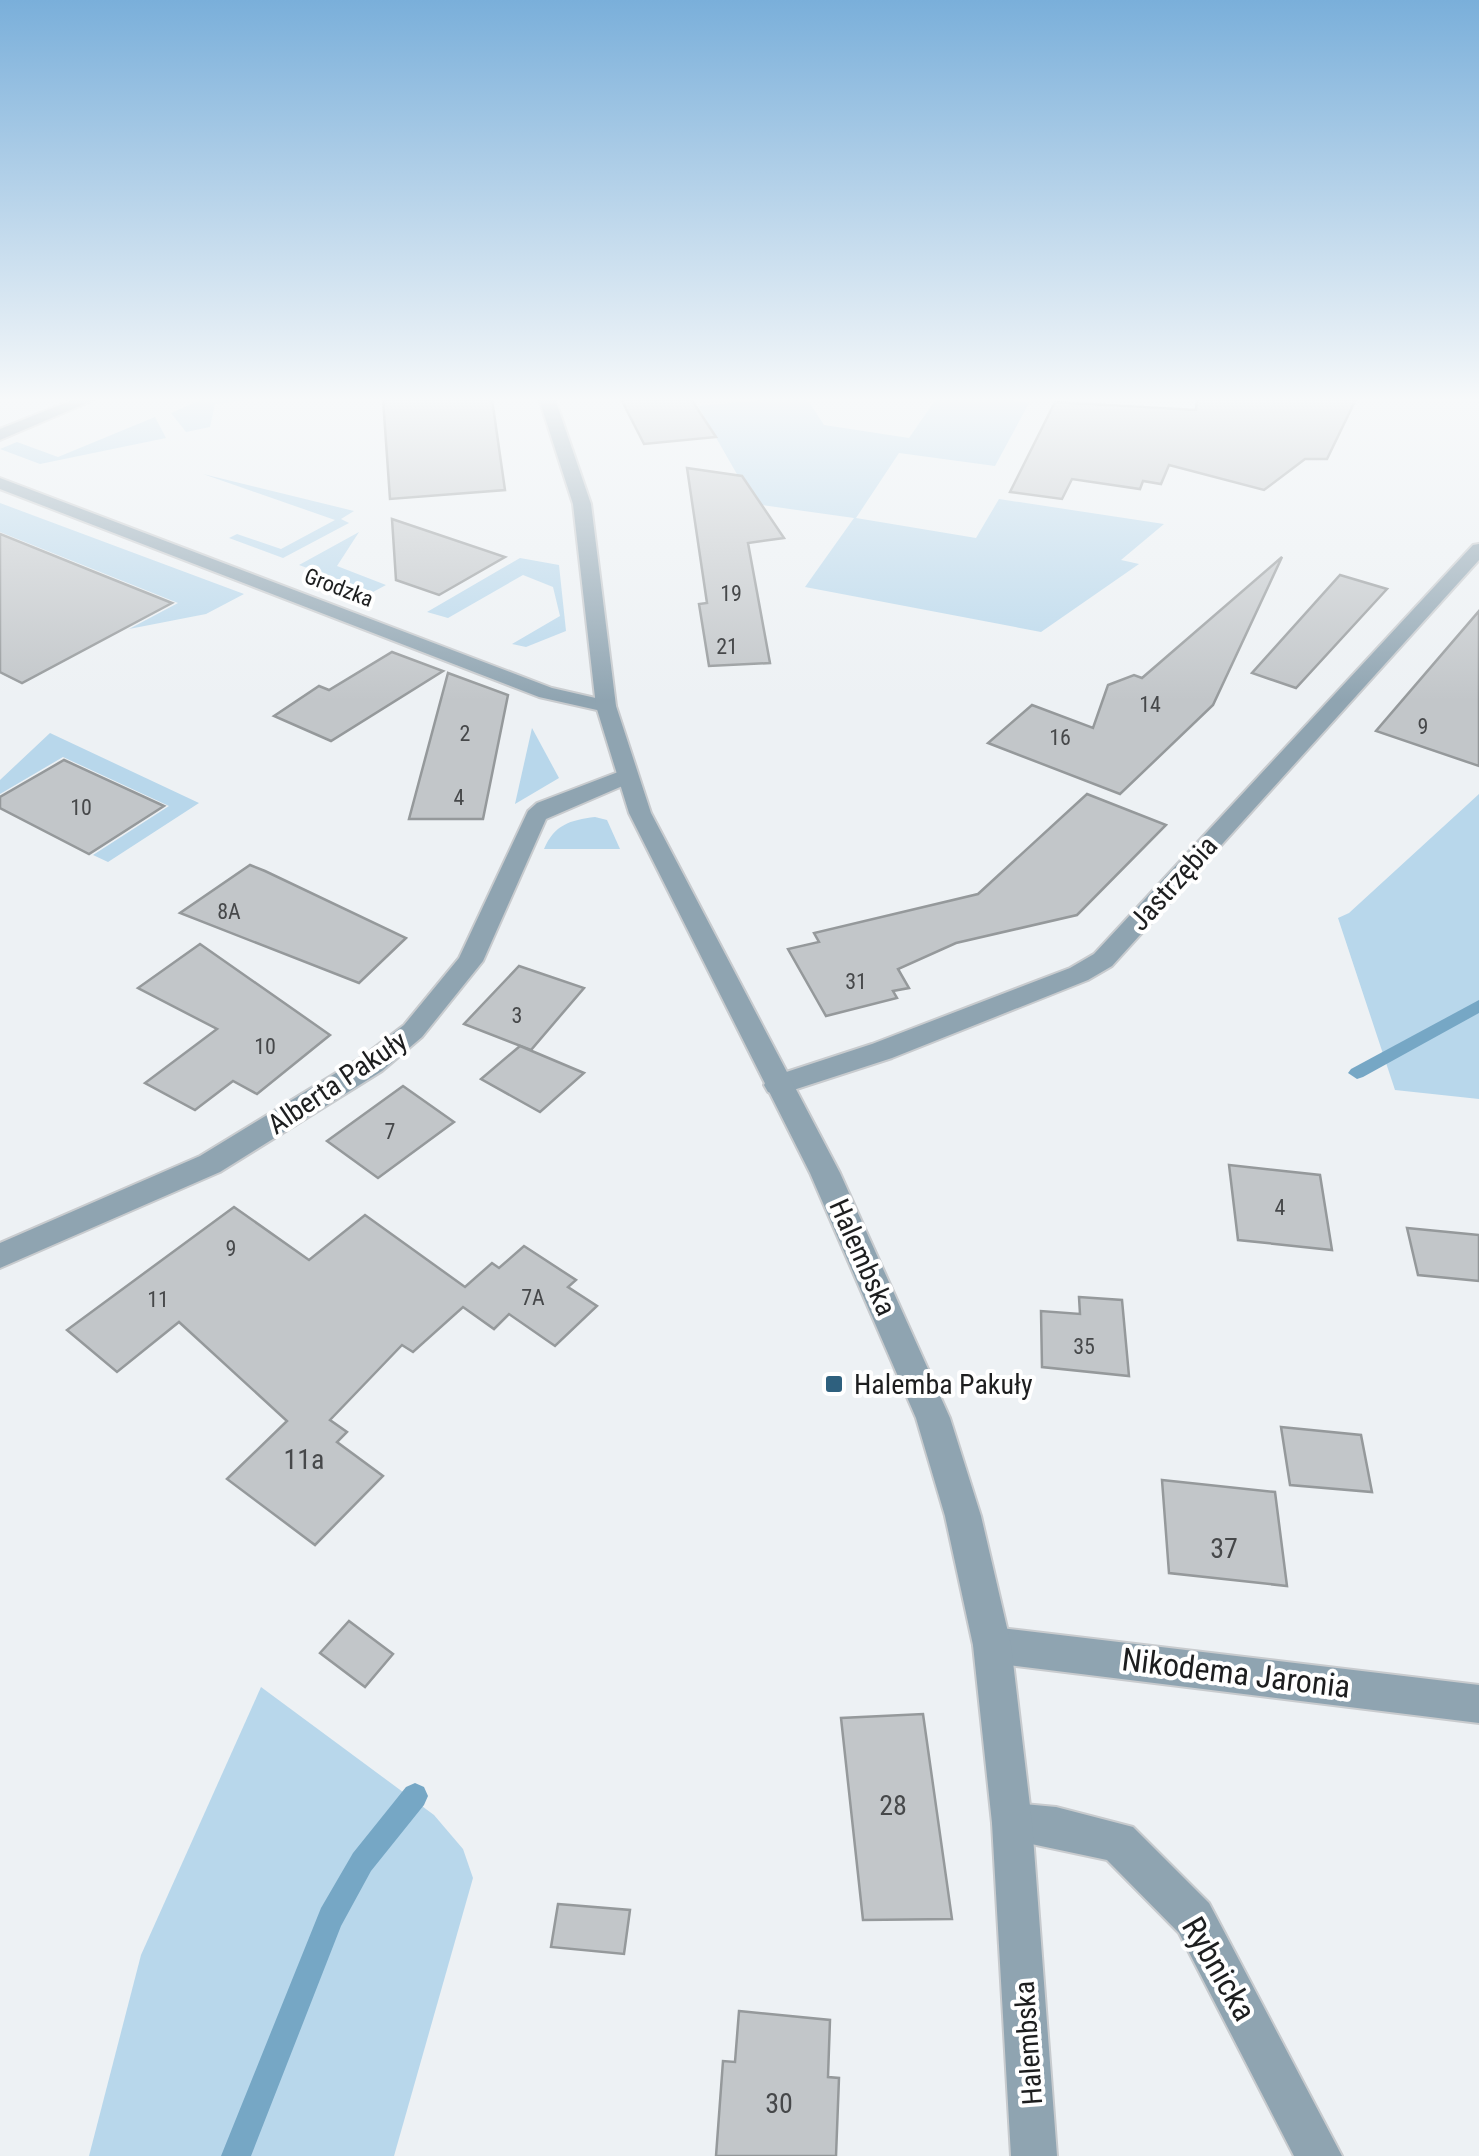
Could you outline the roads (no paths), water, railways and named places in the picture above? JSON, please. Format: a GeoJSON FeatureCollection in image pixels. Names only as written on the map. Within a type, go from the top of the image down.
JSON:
{"type":"FeatureCollection","features":[{"type":"Feature","properties":{"kind":"street","name":"Grodzka"},"geometry":{"type":"LineString","coordinates":[[43,500],[546,693],[606,706]]}},
{"type":"Feature","properties":{"kind":"street","name":"Halembska"},"geometry":{"type":"LineString","coordinates":[[581,500],[606,706],[626,776],[657,849],[826,1173],[933,1418],[968,1534],[992,1644],[1012,1823],[1034,2156]]}},
{"type":"Feature","properties":{"kind":"street","name":"Jastrzębia"},"geometry":{"type":"LineString","coordinates":[[778,1085],[953,1024],[1079,974],[1103,960],[1479,549]]}},
{"type":"Feature","properties":{"kind":"street","name":"Alberta Pakuły"},"geometry":{"type":"LineString","coordinates":[[0,1256],[210,1164],[372,1064],[414,1032],[470,961],[536,816],[546,808],[626,776]]}},
{"type":"Feature","properties":{"kind":"street","name":"Nikodema Jaronia"},"geometry":{"type":"LineString","coordinates":[[992,1644],[1479,1704]]}},
{"type":"Feature","properties":{"kind":"street","name":"Rybnicka"},"geometry":{"type":"LineString","coordinates":[[1012,1823],[1056,1827],[1118,1842],[1194,1918],[1319,2156]]}},
{"type":"Feature","properties":{"kind":"waterway"},"geometry":{"type":"LineString","coordinates":[[1357,1073],[1479,1006]]}},
{"type":"Feature","properties":{"kind":"waterway"},"geometry":{"type":"LineString","coordinates":[[236,2156],[331,1918],[362,1862],[415,1796]]}},
{"type":"Feature","properties":{"kind":"place","name":"Halemba Pakuły"},"geometry":{"type":"Point","coordinates":[834,1384]}}]}
